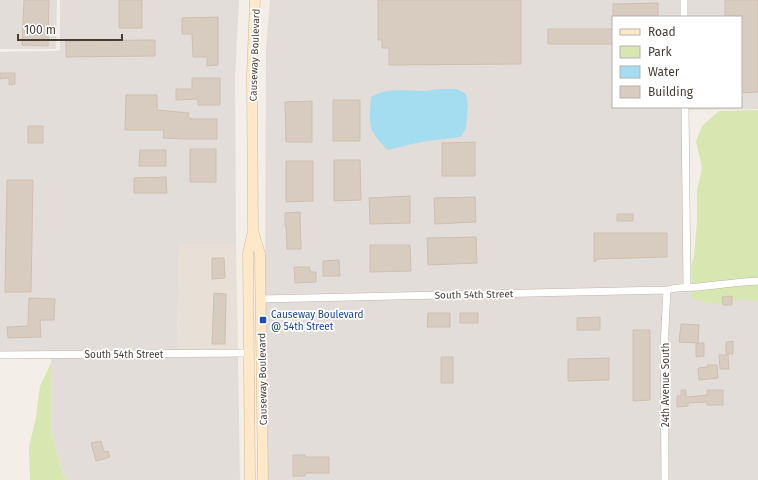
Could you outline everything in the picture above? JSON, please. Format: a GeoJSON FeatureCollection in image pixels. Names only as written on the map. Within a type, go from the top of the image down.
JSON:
{"type":"FeatureCollection","features":[{"type":"Feature","properties":{"kind":"main road","name":"Causeway Boulevard"},"geometry":{"type":"LineString","coordinates":[[250,480],[248,253],[253,231],[252,75],[255,0]]}},
{"type":"Feature","properties":{"kind":"main road","name":"Causeway Boulevard"},"geometry":{"type":"LineString","coordinates":[[253,231],[260,254],[263,480]]}},
{"type":"Feature","properties":{"kind":"main road"},"geometry":{"type":"LineString","coordinates":[[249,246],[254,262],[255,293],[256,296],[261,299]]}},
{"type":"Feature","properties":{"kind":"main road"},"geometry":{"type":"LineString","coordinates":[[249,353],[252,353],[254,356],[257,445],[258,449],[262,453]]}},
{"type":"Feature","properties":{"kind":"street"},"geometry":{"type":"LineString","coordinates":[[684,0],[684,16]]}},
{"type":"Feature","properties":{"kind":"street"},"geometry":{"type":"LineString","coordinates":[[685,108],[687,287]]}},
{"type":"Feature","properties":{"kind":"street","name":"South 54th Street"},"geometry":{"type":"LineString","coordinates":[[261,299],[667,290],[674,288],[758,281]]}},
{"type":"Feature","properties":{"kind":"street","name":"24th Avenue South"},"geometry":{"type":"LineString","coordinates":[[665,480],[664,347],[667,290]]}},
{"type":"Feature","properties":{"kind":"street","name":"South 54th Street"},"geometry":{"type":"LineString","coordinates":[[0,355],[249,353]]}},
{"type":"Feature","properties":{"kind":"shaded area"},"geometry":{"type":"Polygon","coordinates":[[[0,0],[57,0],[56,49],[0,49],[0,0]]]}},
{"type":"Feature","properties":{"kind":"shaded area"},"geometry":{"type":"Polygon","coordinates":[[[60,0],[239,0],[235,78],[236,244],[179,244],[177,350],[0,351],[0,52],[60,50],[60,0]]]}},
{"type":"Feature","properties":{"kind":"shaded area"},"geometry":{"type":"Polygon","coordinates":[[[270,0],[682,0],[683,16],[612,16],[612,108],[683,108],[685,282],[668,288],[265,295],[266,48],[270,0]]]}},
{"type":"Feature","properties":{"kind":"shaded area"},"geometry":{"type":"Polygon","coordinates":[[[686,0],[758,0],[758,109],[688,110],[688,108],[742,108],[742,16],[686,16],[686,0]]]}},
{"type":"Feature","properties":{"kind":"shaded area"},"geometry":{"type":"Polygon","coordinates":[[[179,244],[236,244],[238,349],[177,350],[179,244]]]}},
{"type":"Feature","properties":{"kind":"shaded area"},"geometry":{"type":"Polygon","coordinates":[[[758,276],[758,480],[669,480],[669,292],[758,276]]]}},
{"type":"Feature","properties":{"kind":"shaded area"},"geometry":{"type":"Polygon","coordinates":[[[662,294],[662,480],[260,480],[259,301],[662,294]]]}},
{"type":"Feature","properties":{"kind":"shaded area"},"geometry":{"type":"Polygon","coordinates":[[[238,357],[240,480],[72,480],[64,478],[51,431],[51,359],[0,358],[238,357]]]}},
{"type":"Feature","properties":{"kind":"green space"},"geometry":{"type":"Polygon","coordinates":[[[758,110],[758,301],[741,299],[726,304],[708,303],[692,298],[691,266],[694,256],[697,221],[697,190],[702,168],[696,141],[702,126],[719,111],[758,110]]]}},
{"type":"Feature","properties":{"kind":"green space"},"geometry":{"type":"Polygon","coordinates":[[[51,363],[51,431],[64,478],[72,480],[30,480],[29,447],[36,417],[40,386],[51,363]]]}},
{"type":"Feature","properties":{"kind":"water"},"geometry":{"type":"Polygon","coordinates":[[[457,89],[466,94],[468,104],[466,128],[461,137],[421,142],[388,150],[376,137],[371,126],[371,97],[390,91],[424,91],[457,89]]]}},
{"type":"Feature","properties":{"kind":"building"},"geometry":{"type":"Polygon","coordinates":[[[24,0],[49,0],[48,46],[22,45],[24,0]]]}},
{"type":"Feature","properties":{"kind":"building"},"geometry":{"type":"Polygon","coordinates":[[[119,0],[142,0],[142,28],[119,28],[119,0]]]}},
{"type":"Feature","properties":{"kind":"building"},"geometry":{"type":"Polygon","coordinates":[[[378,0],[521,0],[521,64],[389,65],[389,48],[382,48],[382,40],[378,40],[378,0]]]}},
{"type":"Feature","properties":{"kind":"building"},"geometry":{"type":"Polygon","coordinates":[[[725,0],[758,0],[758,92],[742,93],[742,16],[725,16],[725,0]]]}},
{"type":"Feature","properties":{"kind":"building"},"geometry":{"type":"Polygon","coordinates":[[[658,3],[658,16],[613,16],[613,4],[658,3]]]}},
{"type":"Feature","properties":{"kind":"building"},"geometry":{"type":"Polygon","coordinates":[[[218,17],[218,65],[207,66],[207,57],[193,57],[192,34],[182,34],[182,18],[218,17]]]}},
{"type":"Feature","properties":{"kind":"building"},"geometry":{"type":"Polygon","coordinates":[[[548,29],[612,29],[612,44],[548,44],[548,29]]]}},
{"type":"Feature","properties":{"kind":"building"},"geometry":{"type":"Polygon","coordinates":[[[155,40],[155,56],[66,57],[66,41],[155,40]]]}},
{"type":"Feature","properties":{"kind":"building"},"geometry":{"type":"Polygon","coordinates":[[[0,73],[15,73],[15,84],[9,85],[9,78],[0,79],[0,73]]]}},
{"type":"Feature","properties":{"kind":"building"},"geometry":{"type":"Polygon","coordinates":[[[192,78],[220,78],[220,105],[198,105],[198,99],[176,100],[176,89],[192,89],[192,78]]]}},
{"type":"Feature","properties":{"kind":"building"},"geometry":{"type":"Polygon","coordinates":[[[126,95],[157,95],[157,110],[189,113],[188,118],[191,119],[217,119],[217,139],[163,138],[164,130],[125,130],[126,95]]]}},
{"type":"Feature","properties":{"kind":"building"},"geometry":{"type":"Polygon","coordinates":[[[333,100],[360,100],[360,141],[333,141],[333,100]]]}},
{"type":"Feature","properties":{"kind":"building"},"geometry":{"type":"Polygon","coordinates":[[[312,101],[312,142],[286,142],[285,102],[312,101]]]}},
{"type":"Feature","properties":{"kind":"building"},"geometry":{"type":"Polygon","coordinates":[[[28,126],[43,126],[43,143],[28,143],[28,126]]]}},
{"type":"Feature","properties":{"kind":"building"},"geometry":{"type":"Polygon","coordinates":[[[475,142],[475,176],[442,176],[442,143],[475,142]]]}},
{"type":"Feature","properties":{"kind":"building"},"geometry":{"type":"Polygon","coordinates":[[[190,149],[216,149],[216,182],[190,182],[190,149]]]}},
{"type":"Feature","properties":{"kind":"building"},"geometry":{"type":"Polygon","coordinates":[[[140,150],[166,150],[166,166],[139,166],[140,150]]]}},
{"type":"Feature","properties":{"kind":"building"},"geometry":{"type":"Polygon","coordinates":[[[334,160],[360,160],[361,200],[334,201],[334,160]]]}},
{"type":"Feature","properties":{"kind":"building"},"geometry":{"type":"Polygon","coordinates":[[[286,161],[313,161],[313,201],[286,202],[286,161]]]}},
{"type":"Feature","properties":{"kind":"building"},"geometry":{"type":"Polygon","coordinates":[[[166,177],[167,193],[134,193],[134,178],[166,177]]]}},
{"type":"Feature","properties":{"kind":"building"},"geometry":{"type":"Polygon","coordinates":[[[7,180],[33,180],[31,292],[5,292],[7,180]]]}},
{"type":"Feature","properties":{"kind":"building"},"geometry":{"type":"Polygon","coordinates":[[[410,196],[410,223],[370,224],[369,198],[410,196]]]}},
{"type":"Feature","properties":{"kind":"building"},"geometry":{"type":"Polygon","coordinates":[[[475,197],[476,222],[435,224],[434,198],[475,197]]]}},
{"type":"Feature","properties":{"kind":"building"},"geometry":{"type":"Polygon","coordinates":[[[300,212],[301,249],[287,249],[285,213],[300,212]]]}},
{"type":"Feature","properties":{"kind":"building"},"geometry":{"type":"Polygon","coordinates":[[[617,214],[633,214],[633,221],[617,221],[617,214]]]}},
{"type":"Feature","properties":{"kind":"building"},"geometry":{"type":"Polygon","coordinates":[[[594,233],[667,233],[667,257],[598,259],[594,262],[594,233]]]}},
{"type":"Feature","properties":{"kind":"building"},"geometry":{"type":"Polygon","coordinates":[[[476,237],[477,263],[428,265],[427,238],[476,237]]]}},
{"type":"Feature","properties":{"kind":"building"},"geometry":{"type":"Polygon","coordinates":[[[370,245],[410,245],[411,271],[370,272],[370,245]]]}},
{"type":"Feature","properties":{"kind":"building"},"geometry":{"type":"Polygon","coordinates":[[[212,258],[224,258],[225,278],[212,279],[212,258]]]}},
{"type":"Feature","properties":{"kind":"building"},"geometry":{"type":"Polygon","coordinates":[[[339,260],[340,276],[323,276],[323,261],[339,260]]]}},
{"type":"Feature","properties":{"kind":"building"},"geometry":{"type":"Polygon","coordinates":[[[294,267],[310,267],[310,272],[316,272],[316,282],[295,283],[294,267]]]}},
{"type":"Feature","properties":{"kind":"building"},"geometry":{"type":"Polygon","coordinates":[[[214,293],[226,294],[225,344],[212,344],[214,293]]]}},
{"type":"Feature","properties":{"kind":"building"},"geometry":{"type":"Polygon","coordinates":[[[732,296],[732,305],[723,305],[722,297],[732,296]]]}},
{"type":"Feature","properties":{"kind":"building"},"geometry":{"type":"Polygon","coordinates":[[[29,298],[55,299],[54,320],[40,320],[41,337],[8,338],[7,327],[28,326],[29,298]]]}},
{"type":"Feature","properties":{"kind":"building"},"geometry":{"type":"Polygon","coordinates":[[[428,313],[450,313],[450,327],[427,327],[428,313]]]}},
{"type":"Feature","properties":{"kind":"building"},"geometry":{"type":"Polygon","coordinates":[[[460,313],[478,313],[478,323],[460,323],[460,313]]]}},
{"type":"Feature","properties":{"kind":"building"},"geometry":{"type":"Polygon","coordinates":[[[600,317],[600,330],[577,330],[577,318],[600,317]]]}},
{"type":"Feature","properties":{"kind":"building"},"geometry":{"type":"Polygon","coordinates":[[[681,324],[699,325],[698,343],[679,342],[681,324]]]}},
{"type":"Feature","properties":{"kind":"building"},"geometry":{"type":"Polygon","coordinates":[[[633,330],[650,330],[650,400],[633,401],[633,330]]]}},
{"type":"Feature","properties":{"kind":"building"},"geometry":{"type":"Polygon","coordinates":[[[733,341],[733,354],[726,354],[726,342],[733,341]]]}},
{"type":"Feature","properties":{"kind":"building"},"geometry":{"type":"Polygon","coordinates":[[[696,343],[704,343],[704,356],[696,357],[696,343]]]}},
{"type":"Feature","properties":{"kind":"building"},"geometry":{"type":"Polygon","coordinates":[[[719,355],[728,355],[729,369],[720,369],[719,355]]]}},
{"type":"Feature","properties":{"kind":"building"},"geometry":{"type":"Polygon","coordinates":[[[441,357],[453,357],[453,383],[441,383],[441,357]]]}},
{"type":"Feature","properties":{"kind":"building"},"geometry":{"type":"Polygon","coordinates":[[[609,358],[609,380],[568,381],[568,359],[609,358]]]}},
{"type":"Feature","properties":{"kind":"building"},"geometry":{"type":"Polygon","coordinates":[[[707,365],[717,365],[718,378],[699,380],[698,368],[708,367],[707,365]]]}},
{"type":"Feature","properties":{"kind":"building"},"geometry":{"type":"Polygon","coordinates":[[[681,390],[686,390],[686,396],[688,397],[707,395],[707,390],[723,390],[723,405],[707,405],[707,402],[688,403],[688,406],[677,407],[677,396],[681,396],[681,390]]]}},
{"type":"Feature","properties":{"kind":"building"},"geometry":{"type":"Polygon","coordinates":[[[101,441],[104,452],[108,451],[110,457],[96,461],[91,443],[101,441]]]}},
{"type":"Feature","properties":{"kind":"building"},"geometry":{"type":"Polygon","coordinates":[[[293,455],[305,455],[305,457],[329,457],[329,473],[305,473],[305,476],[293,476],[293,455]]]}},
{"type":"Feature","properties":{"kind":"place","name":"Causeway Boulevard @ 54th Street"},"geometry":{"type":"Point","coordinates":[263,320]}}]}
